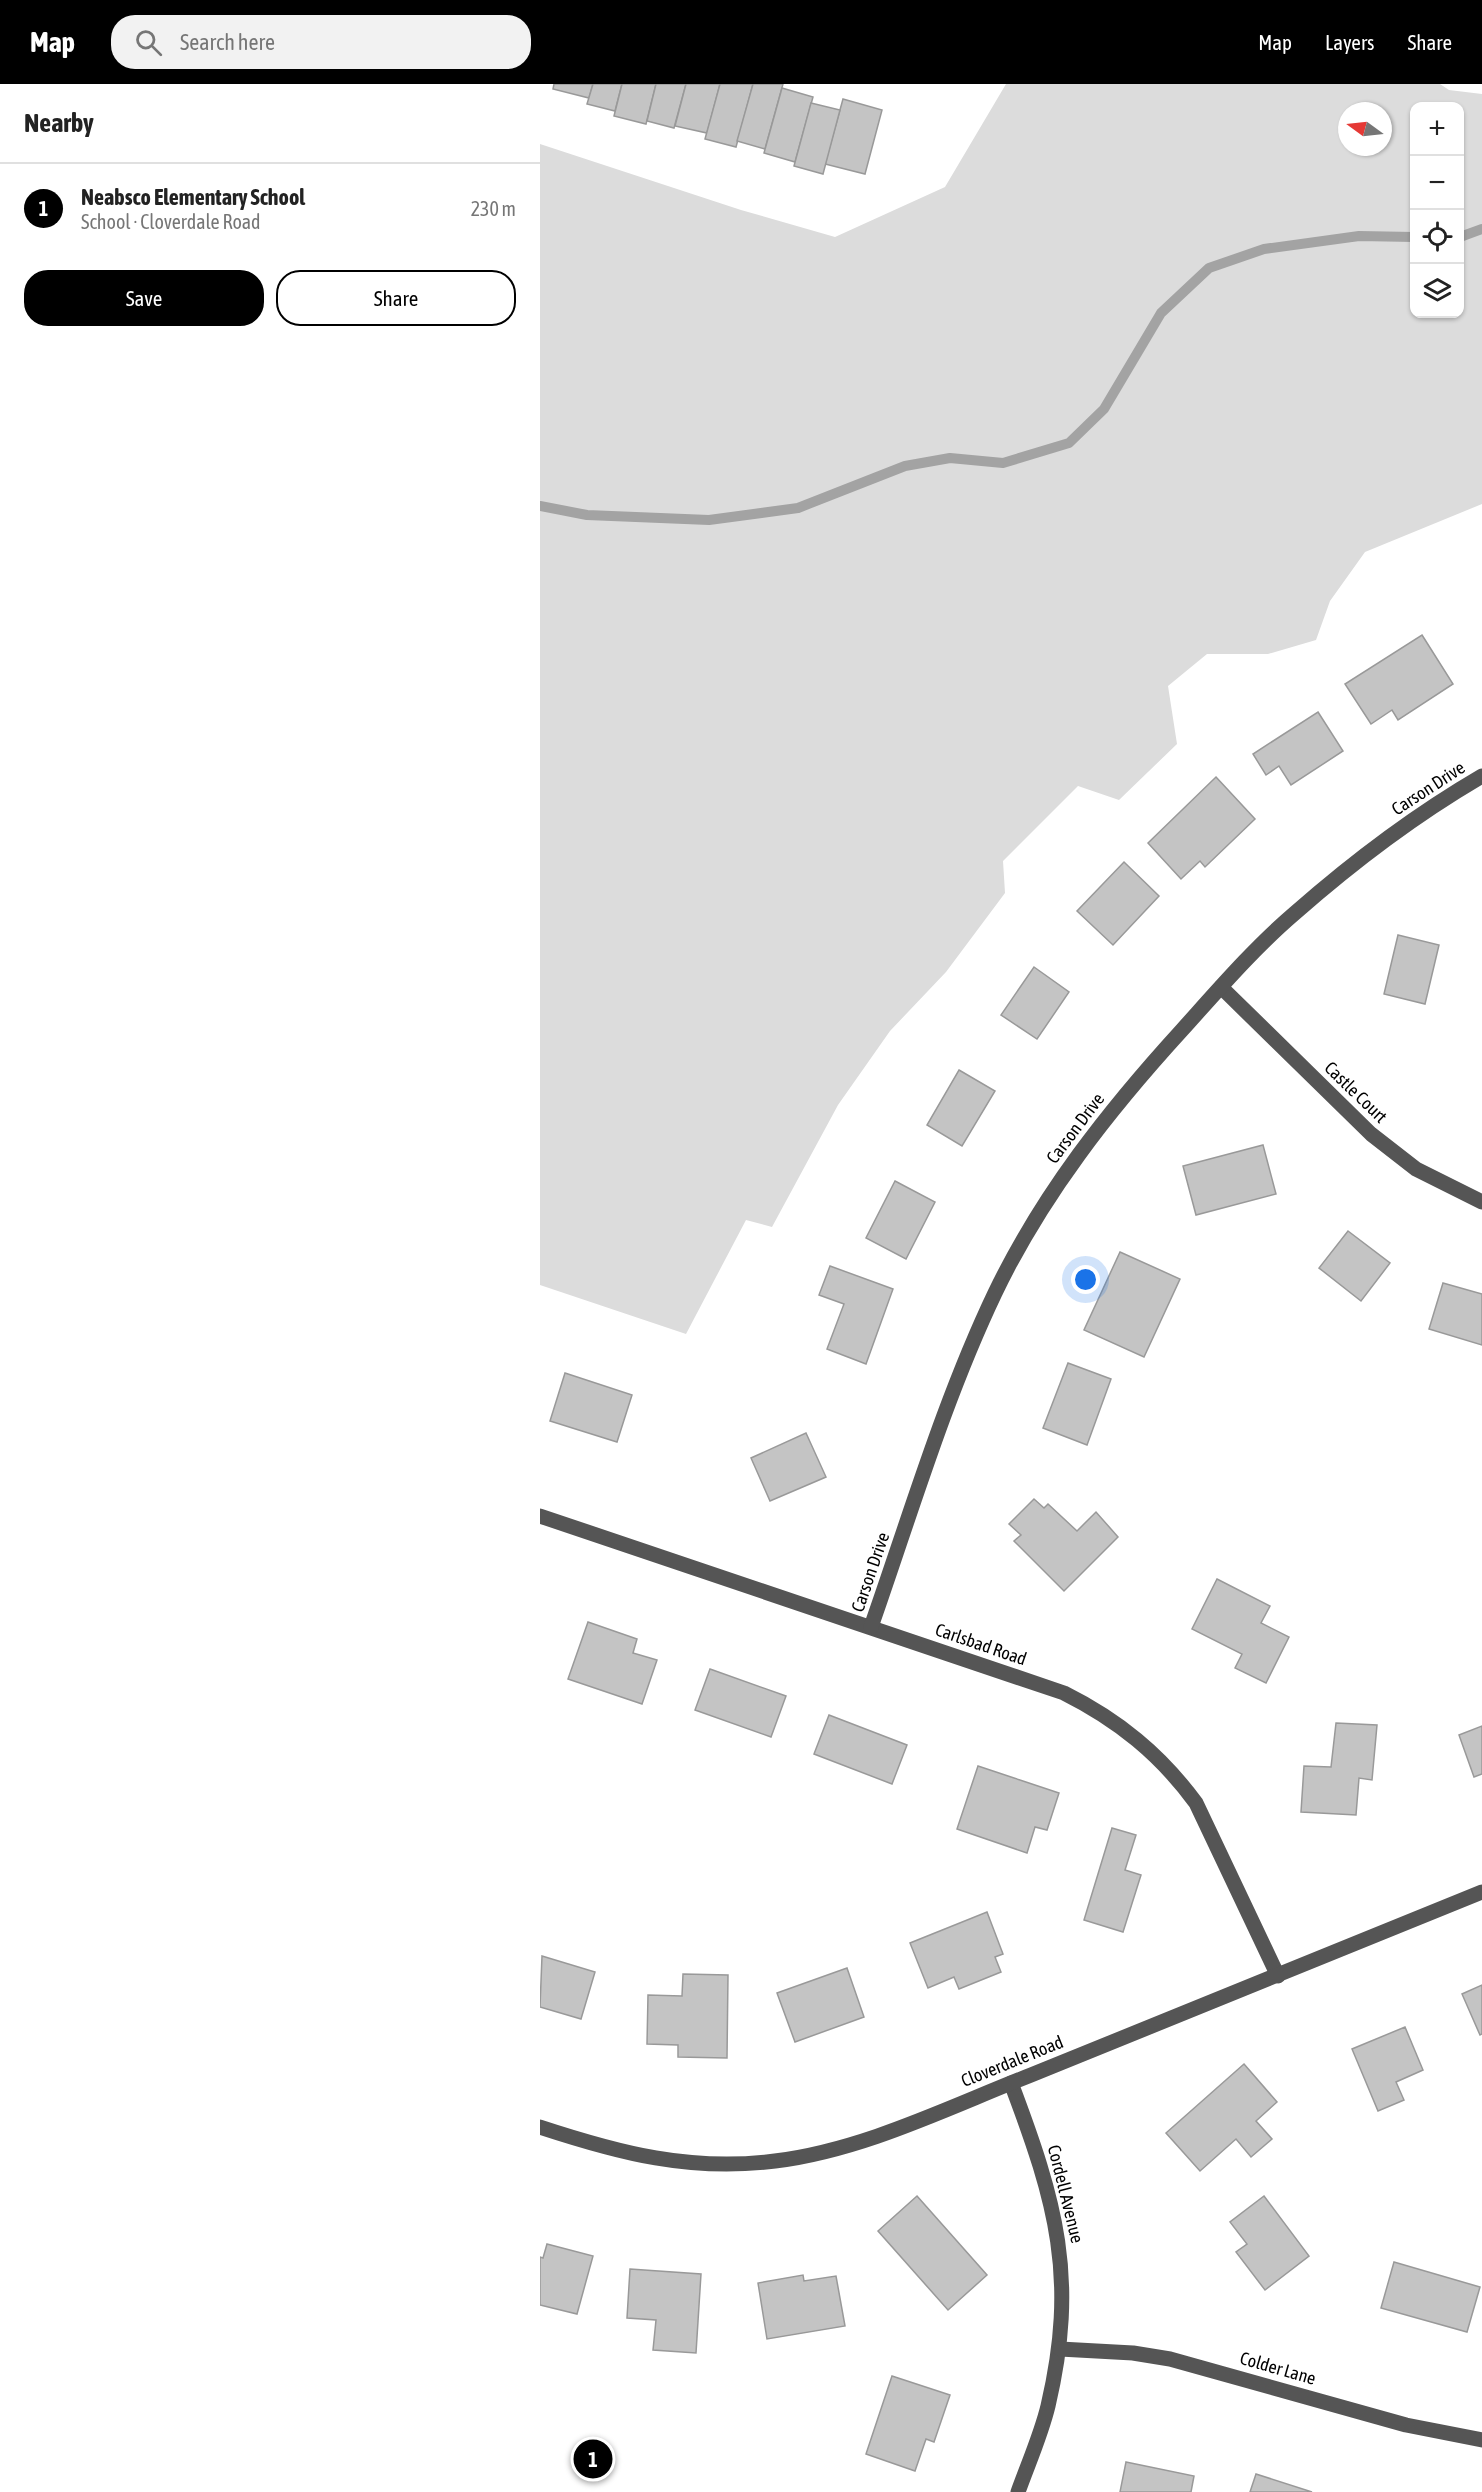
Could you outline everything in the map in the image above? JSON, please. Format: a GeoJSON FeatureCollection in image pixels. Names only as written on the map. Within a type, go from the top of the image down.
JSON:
{"type":"FeatureCollection","features":[{"type":"Feature","properties":{"kind":"street","name":"Carson Drive"},"geometry":{"type":"LineString","coordinates":[[871,1627],[961,1372],[996,1292],[1060,1180],[1141,1075],[1221,987],[1293,914],[1375,847],[1445,798],[1482,776]]}},
{"type":"Feature","properties":{"kind":"street","name":"Castle Court"},"geometry":{"type":"LineString","coordinates":[[1221,987],[1371,1134],[1416,1169],[1482,1202]]}},
{"type":"Feature","properties":{"kind":"street","name":"Carlsbad Road"},"geometry":{"type":"LineString","coordinates":[[540,1516],[1064,1693],[1101,1712],[1142,1741],[1178,1778],[1196,1803],[1278,1976]]}},
{"type":"Feature","properties":{"kind":"street","name":"Cloverdale Road"},"geometry":{"type":"LineString","coordinates":[[540,2127],[606,2149],[666,2161],[727,2165],[777,2161],[845,2146],[1011,2083],[1482,1892]]}},
{"type":"Feature","properties":{"kind":"street","name":"Cordell Avenue"},"geometry":{"type":"LineString","coordinates":[[1011,2083],[1044,2173],[1060,2243],[1063,2303],[1060,2349],[1047,2409],[1018,2492]]}},
{"type":"Feature","properties":{"kind":"street","name":"Colder Lane"},"geometry":{"type":"LineString","coordinates":[[1060,2349],[1133,2353],[1170,2359],[1406,2426],[1482,2440]]}},
{"type":"Feature","properties":{"kind":"shaded area"},"geometry":{"type":"Polygon","coordinates":[[[1006,84],[1440,84],[1449,90],[1482,94],[1482,504],[1365,552],[1330,601],[1316,640],[1268,654],[1207,654],[1168,686],[1177,744],[1119,800],[1078,786],[1003,861],[1005,893],[946,972],[890,1031],[838,1105],[772,1227],[746,1220],[686,1334],[540,1285],[540,144],[741,210],[835,237],[945,187],[1006,84]]]}},
{"type":"Feature","properties":{"kind":"building"},"geometry":{"type":"Polygon","coordinates":[[[554,84],[593,84],[589,98],[553,89],[554,84]]]}},
{"type":"Feature","properties":{"kind":"building"},"geometry":{"type":"Polygon","coordinates":[[[593,84],[622,84],[615,111],[587,104],[593,84]]]}},
{"type":"Feature","properties":{"kind":"building"},"geometry":{"type":"Polygon","coordinates":[[[622,84],[656,84],[646,124],[614,116],[622,84]]]}},
{"type":"Feature","properties":{"kind":"building"},"geometry":{"type":"Polygon","coordinates":[[[656,84],[686,84],[674,128],[647,121],[656,84]]]}},
{"type":"Feature","properties":{"kind":"building"},"geometry":{"type":"Polygon","coordinates":[[[686,84],[720,84],[707,133],[675,126],[686,84]]]}},
{"type":"Feature","properties":{"kind":"building"},"geometry":{"type":"Polygon","coordinates":[[[720,84],[753,84],[736,147],[705,139],[720,84]]]}},
{"type":"Feature","properties":{"kind":"building"},"geometry":{"type":"Polygon","coordinates":[[[753,84],[783,84],[765,149],[737,141],[753,84]]]}},
{"type":"Feature","properties":{"kind":"building"},"geometry":{"type":"Polygon","coordinates":[[[782,88],[813,97],[795,162],[764,153],[782,88]]]}},
{"type":"Feature","properties":{"kind":"building"},"geometry":{"type":"Polygon","coordinates":[[[843,99],[882,110],[865,174],[825,164],[843,99]]]}},
{"type":"Feature","properties":{"kind":"building"},"geometry":{"type":"Polygon","coordinates":[[[811,103],[840,110],[823,174],[794,166],[811,103]]]}},
{"type":"Feature","properties":{"kind":"building"},"geometry":{"type":"Polygon","coordinates":[[[1422,635],[1453,684],[1398,720],[1392,710],[1371,724],[1345,684],[1422,635]]]}},
{"type":"Feature","properties":{"kind":"building"},"geometry":{"type":"Polygon","coordinates":[[[1318,712],[1343,751],[1291,785],[1279,766],[1266,775],[1253,754],[1318,712]]]}},
{"type":"Feature","properties":{"kind":"building"},"geometry":{"type":"Polygon","coordinates":[[[1216,777],[1255,819],[1205,867],[1200,861],[1181,879],[1148,843],[1216,777]]]}},
{"type":"Feature","properties":{"kind":"building"},"geometry":{"type":"Polygon","coordinates":[[[1124,862],[1159,896],[1113,945],[1077,911],[1124,862]]]}},
{"type":"Feature","properties":{"kind":"building"},"geometry":{"type":"Polygon","coordinates":[[[1398,935],[1439,945],[1425,1004],[1384,994],[1398,935]]]}},
{"type":"Feature","properties":{"kind":"building"},"geometry":{"type":"Polygon","coordinates":[[[1034,967],[1069,992],[1037,1039],[1001,1015],[1034,967]]]}},
{"type":"Feature","properties":{"kind":"building"},"geometry":{"type":"Polygon","coordinates":[[[959,1070],[995,1091],[962,1146],[927,1125],[959,1070]]]}},
{"type":"Feature","properties":{"kind":"building"},"geometry":{"type":"Polygon","coordinates":[[[1263,1145],[1276,1194],[1196,1215],[1183,1166],[1263,1145]]]}},
{"type":"Feature","properties":{"kind":"building"},"geometry":{"type":"Polygon","coordinates":[[[895,1181],[935,1202],[906,1259],[866,1238],[895,1181]]]}},
{"type":"Feature","properties":{"kind":"building"},"geometry":{"type":"Polygon","coordinates":[[[1348,1231],[1390,1263],[1361,1301],[1319,1268],[1348,1231]]]}},
{"type":"Feature","properties":{"kind":"building"},"geometry":{"type":"Polygon","coordinates":[[[1120,1252],[1180,1279],[1144,1357],[1084,1330],[1120,1252]]]}},
{"type":"Feature","properties":{"kind":"building"},"geometry":{"type":"Polygon","coordinates":[[[830,1266],[893,1289],[866,1364],[827,1349],[844,1304],[819,1295],[830,1266]]]}},
{"type":"Feature","properties":{"kind":"building"},"geometry":{"type":"Polygon","coordinates":[[[1443,1283],[1482,1294],[1482,1345],[1429,1329],[1443,1283]]]}},
{"type":"Feature","properties":{"kind":"building"},"geometry":{"type":"Polygon","coordinates":[[[1068,1363],[1111,1379],[1087,1445],[1043,1428],[1068,1363]]]}},
{"type":"Feature","properties":{"kind":"building"},"geometry":{"type":"Polygon","coordinates":[[[565,1373],[632,1395],[617,1442],[550,1421],[565,1373]]]}},
{"type":"Feature","properties":{"kind":"building"},"geometry":{"type":"Polygon","coordinates":[[[806,1433],[826,1477],[770,1501],[751,1458],[806,1433]]]}},
{"type":"Feature","properties":{"kind":"building"},"geometry":{"type":"Polygon","coordinates":[[[1034,1499],[1044,1508],[1048,1504],[1077,1531],[1096,1512],[1118,1537],[1064,1591],[1014,1541],[1021,1535],[1009,1524],[1034,1499]]]}},
{"type":"Feature","properties":{"kind":"building"},"geometry":{"type":"Polygon","coordinates":[[[1217,1579],[1270,1606],[1261,1623],[1289,1637],[1266,1683],[1235,1668],[1242,1654],[1192,1629],[1217,1579]]]}},
{"type":"Feature","properties":{"kind":"building"},"geometry":{"type":"Polygon","coordinates":[[[588,1622],[637,1639],[633,1653],[657,1660],[642,1704],[568,1679],[588,1622]]]}},
{"type":"Feature","properties":{"kind":"building"},"geometry":{"type":"Polygon","coordinates":[[[710,1669],[786,1696],[771,1737],[695,1710],[710,1669]]]}},
{"type":"Feature","properties":{"kind":"building"},"geometry":{"type":"Polygon","coordinates":[[[829,1715],[907,1745],[892,1784],[814,1754],[829,1715]]]}},
{"type":"Feature","properties":{"kind":"building"},"geometry":{"type":"Polygon","coordinates":[[[1336,1723],[1377,1725],[1372,1780],[1359,1778],[1356,1815],[1301,1812],[1304,1766],[1331,1767],[1336,1723]]]}},
{"type":"Feature","properties":{"kind":"building"},"geometry":{"type":"Polygon","coordinates":[[[1482,1726],[1482,1774],[1474,1777],[1459,1735],[1482,1726]]]}},
{"type":"Feature","properties":{"kind":"building"},"geometry":{"type":"Polygon","coordinates":[[[978,1766],[1059,1793],[1047,1830],[1035,1827],[1027,1853],[957,1829],[978,1766]]]}},
{"type":"Feature","properties":{"kind":"building"},"geometry":{"type":"Polygon","coordinates":[[[1112,1828],[1136,1835],[1125,1870],[1141,1875],[1123,1932],[1084,1920],[1112,1828]]]}},
{"type":"Feature","properties":{"kind":"building"},"geometry":{"type":"Polygon","coordinates":[[[987,1912],[1003,1954],[995,1957],[1001,1972],[959,1989],[954,1977],[928,1988],[910,1943],[987,1912]]]}},
{"type":"Feature","properties":{"kind":"building"},"geometry":{"type":"Polygon","coordinates":[[[542,1956],[595,1972],[581,2019],[540,2007],[542,1956]]]}},
{"type":"Feature","properties":{"kind":"building"},"geometry":{"type":"Polygon","coordinates":[[[847,1968],[864,2017],[795,2042],[777,1993],[847,1968]]]}},
{"type":"Feature","properties":{"kind":"building"},"geometry":{"type":"Polygon","coordinates":[[[683,1974],[728,1975],[727,2058],[678,2057],[678,2045],[647,2044],[648,1995],[682,1996],[683,1974]]]}},
{"type":"Feature","properties":{"kind":"building"},"geometry":{"type":"Polygon","coordinates":[[[1482,1985],[1482,2034],[1480,2035],[1462,1994],[1482,1985]]]}},
{"type":"Feature","properties":{"kind":"building"},"geometry":{"type":"Polygon","coordinates":[[[1405,2027],[1423,2070],[1396,2082],[1404,2100],[1378,2111],[1352,2049],[1405,2027]]]}},
{"type":"Feature","properties":{"kind":"building"},"geometry":{"type":"Polygon","coordinates":[[[1244,2064],[1277,2102],[1256,2121],[1272,2139],[1251,2157],[1236,2139],[1200,2171],[1166,2133],[1244,2064]]]}},
{"type":"Feature","properties":{"kind":"building"},"geometry":{"type":"Polygon","coordinates":[[[917,2196],[987,2275],[948,2310],[878,2231],[917,2196]]]}},
{"type":"Feature","properties":{"kind":"building"},"geometry":{"type":"Polygon","coordinates":[[[1264,2196],[1309,2256],[1265,2290],[1236,2252],[1247,2244],[1230,2222],[1264,2196]]]}},
{"type":"Feature","properties":{"kind":"building"},"geometry":{"type":"Polygon","coordinates":[[[547,2244],[593,2256],[577,2314],[540,2305],[540,2257],[543,2258],[547,2244]]]}},
{"type":"Feature","properties":{"kind":"building"},"geometry":{"type":"Polygon","coordinates":[[[1394,2262],[1480,2287],[1467,2332],[1381,2308],[1394,2262]]]}},
{"type":"Feature","properties":{"kind":"building"},"geometry":{"type":"Polygon","coordinates":[[[630,2269],[701,2274],[696,2353],[653,2350],[656,2320],[627,2318],[630,2269]]]}},
{"type":"Feature","properties":{"kind":"building"},"geometry":{"type":"Polygon","coordinates":[[[803,2275],[804,2281],[836,2276],[845,2326],[767,2339],[758,2283],[803,2275]]]}},
{"type":"Feature","properties":{"kind":"building"},"geometry":{"type":"Polygon","coordinates":[[[892,2376],[950,2395],[934,2442],[926,2439],[915,2471],[866,2454],[892,2376]]]}},
{"type":"Feature","properties":{"kind":"building"},"geometry":{"type":"Polygon","coordinates":[[[1126,2462],[1194,2476],[1191,2492],[1120,2492],[1126,2462]]]}},
{"type":"Feature","properties":{"kind":"building"},"geometry":{"type":"Polygon","coordinates":[[[1256,2474],[1312,2492],[1250,2492],[1256,2474]]]}},
{"type":"Feature","properties":{"kind":"waterway"},"geometry":{"type":"LineString","coordinates":[[1464,236],[1482,229]]}},
{"type":"Feature","properties":{"kind":"waterway"},"geometry":{"type":"LineString","coordinates":[[540,506],[587,515],[709,520],[798,508],[905,466],[950,458],[1003,463],[1069,443],[1104,409],[1161,313],[1209,268],[1264,249],[1359,236],[1410,237]]}},
{"type":"Feature","properties":{"kind":"place","name":"Neabsco Elementary School"},"geometry":{"type":"Point","coordinates":[593,2459]}}]}
